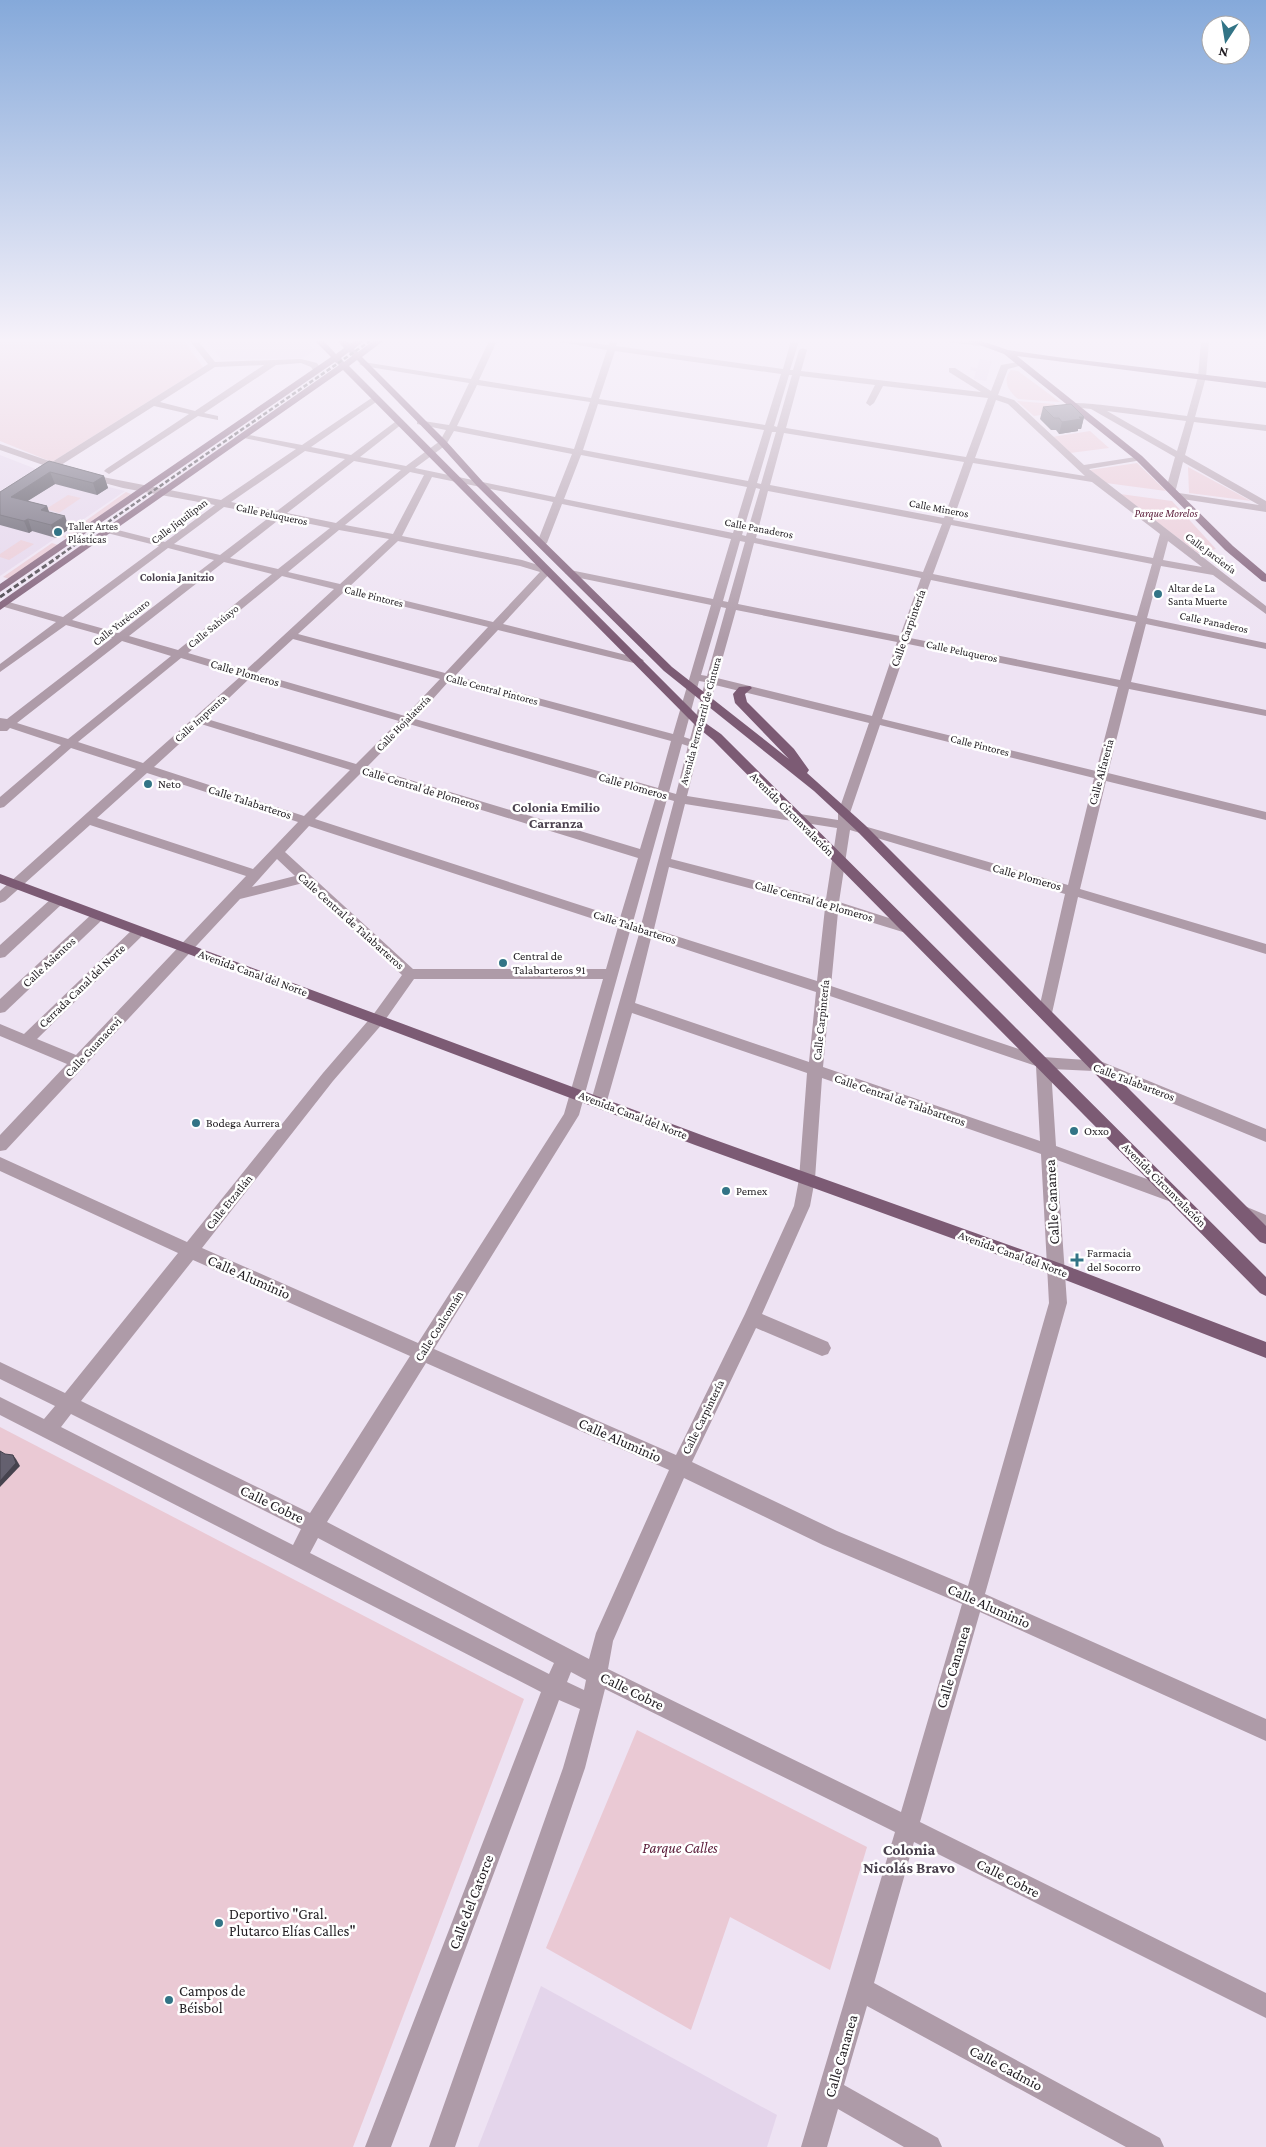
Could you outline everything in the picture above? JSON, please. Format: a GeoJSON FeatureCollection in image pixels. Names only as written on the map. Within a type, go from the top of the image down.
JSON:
{"type":"FeatureCollection","features":[{"type":"Feature","properties":{"kind":"main road"},"geometry":{"type":"LineString","coordinates":[[1,587],[216,441]]}},
{"type":"Feature","properties":{"kind":"main road"},"geometry":{"type":"LineString","coordinates":[[2,606],[239,441]]}},
{"type":"Feature","properties":{"kind":"main road","name":"Avenida Circunvalación"},"geometry":{"type":"LineString","coordinates":[[419,441],[1266,1288]]}},
{"type":"Feature","properties":{"kind":"main road"},"geometry":{"type":"LineString","coordinates":[[1118,441],[1175,492],[1229,548],[1266,579]]}},
{"type":"Feature","properties":{"kind":"main road"},"geometry":{"type":"LineString","coordinates":[[443,443],[480,484],[542,543],[570,573],[692,689],[818,788]]}},
{"type":"Feature","properties":{"kind":"main road"},"geometry":{"type":"LineString","coordinates":[[746,688],[739,694],[740,702],[790,752],[844,819]]}},
{"type":"Feature","properties":{"kind":"main road"},"geometry":{"type":"LineString","coordinates":[[717,738],[722,733],[748,733]]}},
{"type":"Feature","properties":{"kind":"main road"},"geometry":{"type":"LineString","coordinates":[[861,828],[1266,1237]]}},
{"type":"Feature","properties":{"kind":"main road","name":"Avenida Canal del Norte"},"geometry":{"type":"LineString","coordinates":[[0,878],[57,901],[378,1018],[807,1179],[1056,1269],[1266,1350]]}},
{"type":"Feature","properties":{"kind":"street"},"geometry":{"type":"LineString","coordinates":[[37,476],[93,441]]}},
{"type":"Feature","properties":{"kind":"street"},"geometry":{"type":"LineString","coordinates":[[109,471],[153,441]]}},
{"type":"Feature","properties":{"kind":"street","name":"Calle Panaderos"},"geometry":{"type":"LineString","coordinates":[[273,441],[353,458],[412,466],[429,474],[1266,646]]}},
{"type":"Feature","properties":{"kind":"street","name":"Calle Jiquilipan"},"geometry":{"type":"LineString","coordinates":[[0,669],[168,546],[223,503],[312,441]]}},
{"type":"Feature","properties":{"kind":"street","name":"Calle Yurécuaro"},"geometry":{"type":"LineString","coordinates":[[3,725],[374,441]]}},
{"type":"Feature","properties":{"kind":"street","name":"Calle Mineros"},"geometry":{"type":"LineString","coordinates":[[529,441],[1216,573]]}},
{"type":"Feature","properties":{"kind":"street"},"geometry":{"type":"LineString","coordinates":[[542,543],[581,441]]}},
{"type":"Feature","properties":{"kind":"street","name":"Avenida Ferrocarril de Cintura"},"geometry":{"type":"LineString","coordinates":[[578,1094],[695,676],[765,441]]}},
{"type":"Feature","properties":{"kind":"street","name":"Avenida Ferrocarril de Cintura"},"geometry":{"type":"LineString","coordinates":[[598,1101],[627,1006],[645,930],[711,680],[779,441]]}},
{"type":"Feature","properties":{"kind":"street"},"geometry":{"type":"LineString","coordinates":[[846,441],[1096,480]]}},
{"type":"Feature","properties":{"kind":"street","name":"Calle Carpintería"},"geometry":{"type":"LineString","coordinates":[[598,1675],[603,1640],[680,1466],[752,1318],[802,1206],[807,1179],[815,1072],[832,906],[844,819],[904,639],[977,441]]}},
{"type":"Feature","properties":{"kind":"street","name":"Calle Jarciería"},"geometry":{"type":"LineString","coordinates":[[1053,441],[1096,480],[1266,610]]}},
{"type":"Feature","properties":{"kind":"street"},"geometry":{"type":"LineString","coordinates":[[1154,441],[1266,504]]}},
{"type":"Feature","properties":{"kind":"street"},"geometry":{"type":"LineString","coordinates":[[1183,441],[1175,492],[1266,509]]}},
{"type":"Feature","properties":{"kind":"street"},"geometry":{"type":"LineString","coordinates":[[433,455],[443,443]]}},
{"type":"Feature","properties":{"kind":"street","name":"Calle Peluqueros"},"geometry":{"type":"LineString","coordinates":[[0,447],[52,467],[146,489],[522,563],[548,571]]}},
{"type":"Feature","properties":{"kind":"street","name":"Calle Sahúayo"},"geometry":{"type":"LineString","coordinates":[[0,804],[179,654],[336,527],[412,466],[433,455]]}},
{"type":"Feature","properties":{"kind":"street"},"geometry":{"type":"LineString","coordinates":[[1081,468],[1139,458]]}},
{"type":"Feature","properties":{"kind":"street"},"geometry":{"type":"LineString","coordinates":[[757,465],[770,466]]}},
{"type":"Feature","properties":{"kind":"street","name":"Calle Imprenta"},"geometry":{"type":"LineString","coordinates":[[0,898],[199,720],[396,538],[429,474]]}},
{"type":"Feature","properties":{"kind":"street","name":"Calle Pintores"},"geometry":{"type":"LineString","coordinates":[[110,531],[638,661]]}},
{"type":"Feature","properties":{"kind":"street","name":"Calle Alfareria"},"geometry":{"type":"LineString","coordinates":[[1045,1013],[1100,775],[1125,685],[1140,620],[1165,534]]}},
{"type":"Feature","properties":{"kind":"street","name":"Calle Hojalatería"},"geometry":{"type":"LineString","coordinates":[[186,949],[307,820],[406,721],[548,571]]}},
{"type":"Feature","properties":{"kind":"street"},"geometry":{"type":"LineString","coordinates":[[726,571],[740,573]]}},
{"type":"Feature","properties":{"kind":"street","name":"Calle Peluqueros"},"geometry":{"type":"LineString","coordinates":[[570,573],[1266,713]]}},
{"type":"Feature","properties":{"kind":"street","name":"Calle Plomeros"},"geometry":{"type":"LineString","coordinates":[[2,606],[120,637],[680,799],[794,816],[844,819],[861,828],[1266,949]]}},
{"type":"Feature","properties":{"kind":"street","name":"Calle Central Pintores"},"geometry":{"type":"LineString","coordinates":[[290,635],[694,744]]}},
{"type":"Feature","properties":{"kind":"street","name":"Calle Pintores"},"geometry":{"type":"LineString","coordinates":[[695,676],[1266,816]]}},
{"type":"Feature","properties":{"kind":"street","name":"Calle Central de Plomeros"},"geometry":{"type":"LineString","coordinates":[[199,720],[644,855]]}},
{"type":"Feature","properties":{"kind":"street","name":"Calle Talabarteros"},"geometry":{"type":"LineString","coordinates":[[3,725],[70,744],[307,820],[824,989],[1043,1063],[1095,1065],[1266,1136]]}},
{"type":"Feature","properties":{"kind":"street"},"geometry":{"type":"LineString","coordinates":[[89,820],[256,875]]}},
{"type":"Feature","properties":{"kind":"street","name":"Calle Central de Talabarteros"},"geometry":{"type":"LineString","coordinates":[[277,852],[410,974],[612,974]]}},
{"type":"Feature","properties":{"kind":"street","name":"Calle Central de Plomeros"},"geometry":{"type":"LineString","coordinates":[[664,861],[906,928]]}},
{"type":"Feature","properties":{"kind":"street"},"geometry":{"type":"LineString","coordinates":[[236,896],[304,878]]}},
{"type":"Feature","properties":{"kind":"street"},"geometry":{"type":"LineString","coordinates":[[0,953],[57,901]]}},
{"type":"Feature","properties":{"kind":"street","name":"Calle Asientos"},"geometry":{"type":"LineString","coordinates":[[0,1008],[98,916]]}},
{"type":"Feature","properties":{"kind":"street","name":"Cerrada Canal del Norte"},"geometry":{"type":"LineString","coordinates":[[26,1041],[139,931]]}},
{"type":"Feature","properties":{"kind":"street","name":"Calle Guanacevi"},"geometry":{"type":"LineString","coordinates":[[0,1145],[186,949]]}},
{"type":"Feature","properties":{"kind":"street","name":"Calle Etzatlán"},"geometry":{"type":"LineString","coordinates":[[47,1430],[328,1077],[378,1018],[410,974]]}},
{"type":"Feature","properties":{"kind":"street","name":"Calle Central de Talabarteros"},"geometry":{"type":"LineString","coordinates":[[627,1006],[815,1072],[1048,1150],[1174,1196]]}},
{"type":"Feature","properties":{"kind":"street"},"geometry":{"type":"LineString","coordinates":[[0,1030],[79,1063]]}},
{"type":"Feature","properties":{"kind":"street","name":"Calle Cananea"},"geometry":{"type":"LineString","coordinates":[[814,2147],[974,1599],[1058,1303],[1043,1063]]}},
{"type":"Feature","properties":{"kind":"street","name":"Calle Coalcomán"},"geometry":{"type":"LineString","coordinates":[[297,1557],[314,1524],[571,1115],[578,1094]]}},
{"type":"Feature","properties":{"kind":"street","name":"Calle Aluminio"},"geometry":{"type":"LineString","coordinates":[[0,1164],[190,1251],[680,1466],[830,1538],[974,1599],[1266,1730]]}},
{"type":"Feature","properties":{"kind":"street"},"geometry":{"type":"LineString","coordinates":[[1240,1211],[1266,1222]]}},
{"type":"Feature","properties":{"kind":"street"},"geometry":{"type":"LineString","coordinates":[[752,1318],[822,1348]]}},
{"type":"Feature","properties":{"kind":"street","name":"Calle Cobre"},"geometry":{"type":"LineString","coordinates":[[0,1370],[314,1524],[598,1675],[1266,2006]]}},
{"type":"Feature","properties":{"kind":"street"},"geometry":{"type":"LineString","coordinates":[[0,1406],[553,1687],[592,1704]]}},
{"type":"Feature","properties":{"kind":"street","name":"Calle del Catorce"},"geometry":{"type":"LineString","coordinates":[[378,2147],[553,1687],[567,1657]]}},
{"type":"Feature","properties":{"kind":"street"},"geometry":{"type":"LineString","coordinates":[[442,2147],[571,1777],[592,1704],[598,1675]]}},
{"type":"Feature","properties":{"kind":"street","name":"Calle Cadmio"},"geometry":{"type":"LineString","coordinates":[[860,1989],[1151,2147]]}},
{"type":"Feature","properties":{"kind":"street"},"geometry":{"type":"LineString","coordinates":[[831,2091],[929,2147]]}},
{"type":"Feature","properties":{"kind":"shaded area"},"geometry":{"type":"Polygon","coordinates":[[[0,455],[36,469],[0,491],[0,455]]]}},
{"type":"Feature","properties":{"kind":"shaded area"},"geometry":{"type":"Polygon","coordinates":[[[53,473],[125,491],[0,576],[0,507],[53,473]]]}},
{"type":"Feature","properties":{"kind":"shaded area"},"geometry":{"type":"Polygon","coordinates":[[[541,1986],[777,2115],[767,2147],[478,2147],[541,1986]]]}},
{"type":"Feature","properties":{"kind":"green space"},"geometry":{"type":"Polygon","coordinates":[[[0,441],[85,441],[52,462],[0,441]]]}},
{"type":"Feature","properties":{"kind":"green space"},"geometry":{"type":"Polygon","coordinates":[[[1057,441],[1101,441],[1109,448],[1070,453],[1057,441]]]}},
{"type":"Feature","properties":{"kind":"green space","name":"Parque Morelos"},"geometry":{"type":"Polygon","coordinates":[[[1137,463],[1166,491],[1106,483],[1090,470],[1137,463]]]}},
{"type":"Feature","properties":{"kind":"green space"},"geometry":{"type":"Polygon","coordinates":[[[1188,467],[1251,501],[1189,493],[1188,467]]]}},
{"type":"Feature","properties":{"kind":"green space"},"geometry":{"type":"Polygon","coordinates":[[[126,492],[131,494],[68,539],[63,537],[126,492]]]}},
{"type":"Feature","properties":{"kind":"green space","name":"Parque Morelos"},"geometry":{"type":"Polygon","coordinates":[[[1120,494],[1172,501],[1216,549],[1198,553],[1120,494]]]}},
{"type":"Feature","properties":{"kind":"green space"},"geometry":{"type":"Polygon","coordinates":[[[68,495],[81,498],[59,513],[46,509],[68,495]]]}},
{"type":"Feature","properties":{"kind":"green space"},"geometry":{"type":"Polygon","coordinates":[[[21,540],[34,544],[9,560],[0,557],[0,554],[21,540]]]}},
{"type":"Feature","properties":{"kind":"green space"},"geometry":{"type":"Polygon","coordinates":[[[52,543],[58,545],[10,579],[3,577],[52,543]]]}},
{"type":"Feature","properties":{"kind":"green space","name":"Deportivo \"Gral. Plutarco Elías Calles\""},"geometry":{"type":"Polygon","coordinates":[[[0,1427],[524,1699],[353,2147],[0,2147],[0,1427]]]}},
{"type":"Feature","properties":{"kind":"green space","name":"Parque Calles"},"geometry":{"type":"Polygon","coordinates":[[[637,1730],[867,1847],[830,1970],[730,1917],[691,2030],[546,1948],[637,1730]]]}},
{"type":"Feature","properties":{"kind":"building"},"geometry":{"type":"Polygon","coordinates":[[[49,461],[104,476],[93,483],[50,472],[11,497],[47,506],[41,510],[65,516],[51,525],[0,515],[0,492],[49,461]]]}},
{"type":"Feature","properties":{"kind":"building"},"geometry":{"type":"Polygon","coordinates":[[[0,1451],[13,1455],[16,1463],[0,1481],[0,1451]]]}},
{"type":"Feature","properties":{"kind":"railway"},"geometry":{"type":"LineString","coordinates":[[56,558],[225,441]]}},
{"type":"Feature","properties":{"kind":"railway"},"geometry":{"type":"LineString","coordinates":[[0,597],[58,557]]}},
{"type":"Feature","properties":{"kind":"place","name":"Taller Artes Plásticas"},"geometry":{"type":"Point","coordinates":[58,532]}},
{"type":"Feature","properties":{"kind":"place","name":"Altar de La Santa Muerte"},"geometry":{"type":"Point","coordinates":[1158,594]}},
{"type":"Feature","properties":{"kind":"place","name":"Neto"},"geometry":{"type":"Point","coordinates":[148,784]}},
{"type":"Feature","properties":{"kind":"place","name":"Central de Talabarteros 91"},"geometry":{"type":"Point","coordinates":[503,963]}},
{"type":"Feature","properties":{"kind":"place","name":"Bodega Aurrera"},"geometry":{"type":"Point","coordinates":[196,1123]}},
{"type":"Feature","properties":{"kind":"place","name":"Oxxo"},"geometry":{"type":"Point","coordinates":[1074,1131]}},
{"type":"Feature","properties":{"kind":"place","name":"Pemex"},"geometry":{"type":"Point","coordinates":[726,1191]}},
{"type":"Feature","properties":{"kind":"place","name":"Farmacia del Socorro"},"geometry":{"type":"Point","coordinates":[1077,1260]}},
{"type":"Feature","properties":{"kind":"place","name":"Deportivo \"Gral. Plutarco Elías Calles\""},"geometry":{"type":"Point","coordinates":[219,1923]}},
{"type":"Feature","properties":{"kind":"place","name":"Campos de Béisbol"},"geometry":{"type":"Point","coordinates":[169,2000]}},
{"type":"Feature","properties":{"kind":"district","name":"Colonia Janitzio"},"geometry":{"type":"Point","coordinates":[177,577]}},
{"type":"Feature","properties":{"kind":"district","name":"Colonia Emilio Carranza"},"geometry":{"type":"Point","coordinates":[556,816]}},
{"type":"Feature","properties":{"kind":"district","name":"Colonia Nicolás Bravo"},"geometry":{"type":"Point","coordinates":[909,1858]}}]}
